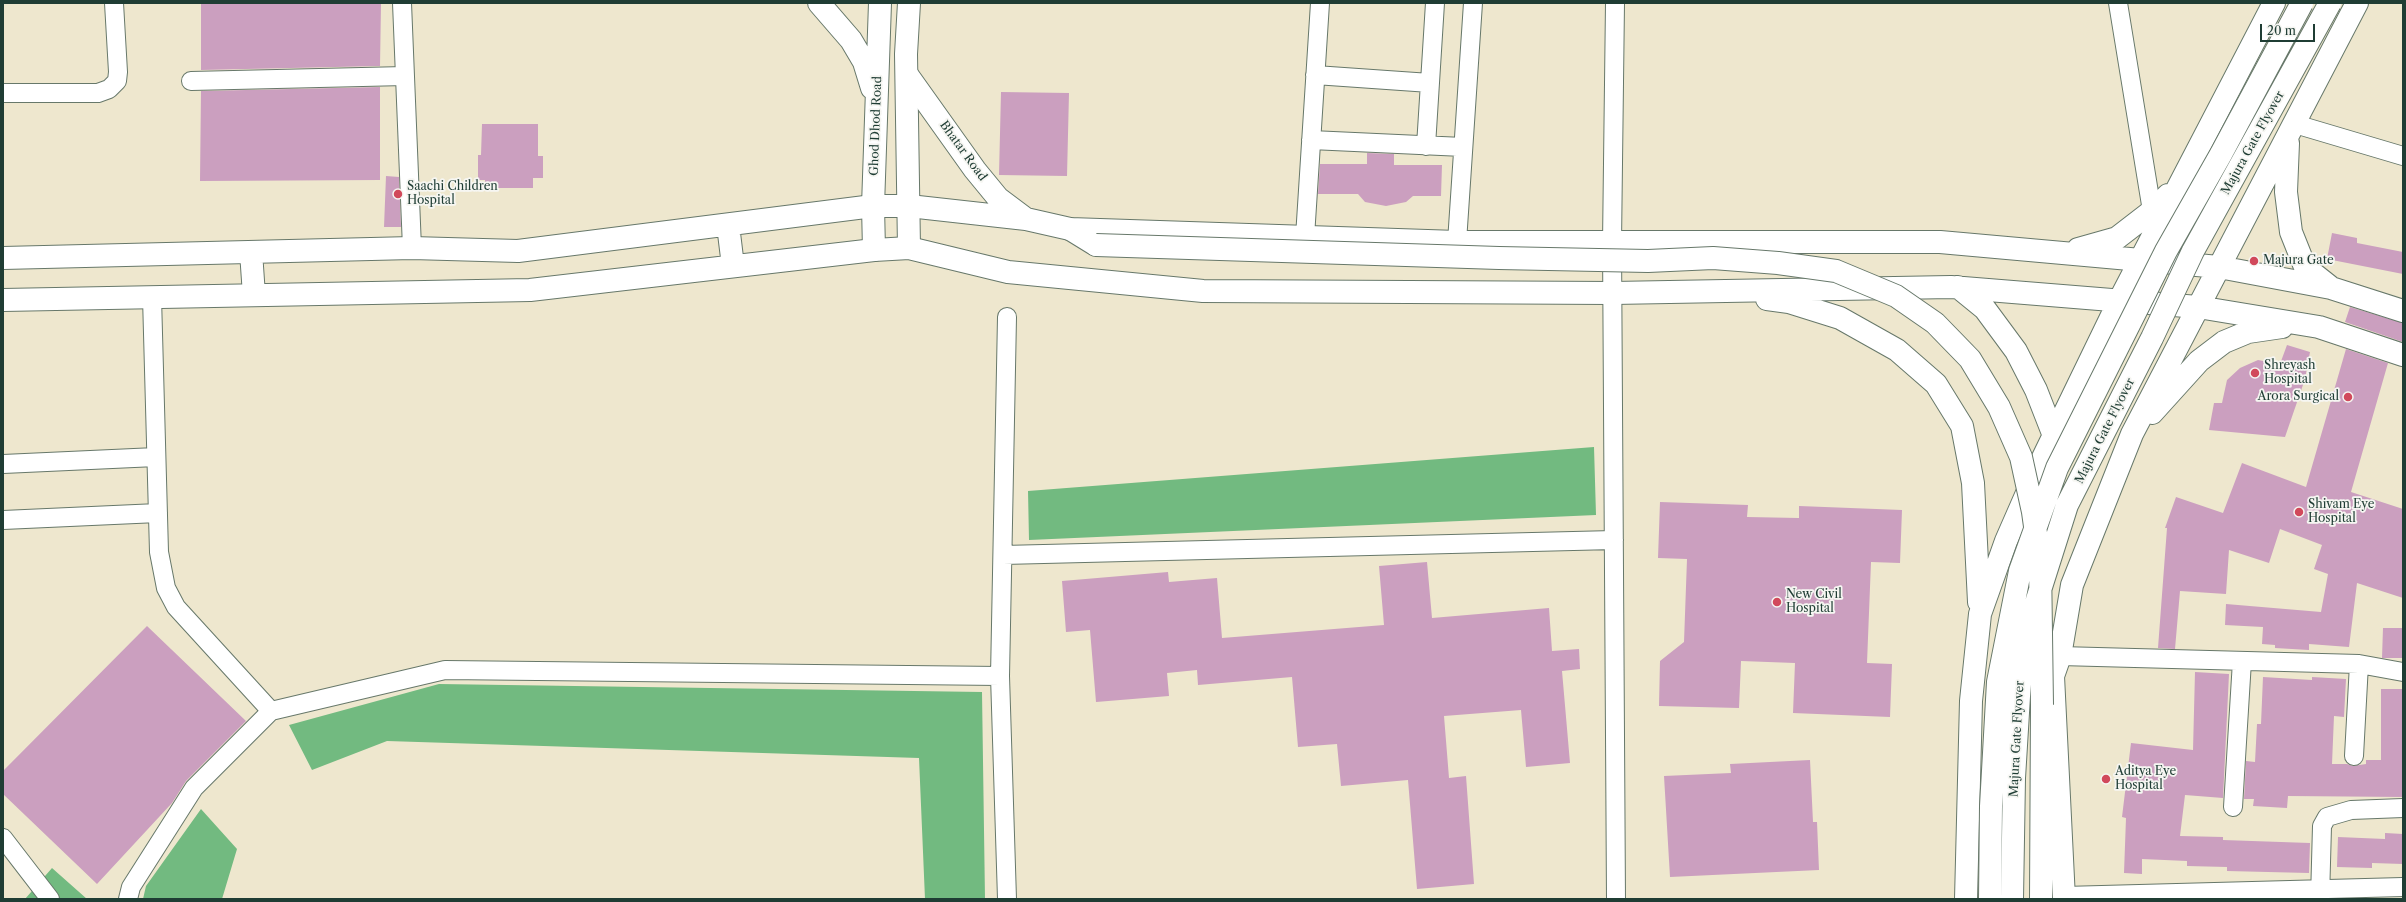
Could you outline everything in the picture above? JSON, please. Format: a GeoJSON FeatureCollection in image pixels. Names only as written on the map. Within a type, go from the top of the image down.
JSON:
{"type":"FeatureCollection","features":[{"type":"Feature","properties":{"kind":"main road"},"geometry":{"type":"LineString","coordinates":[[820,3],[878,41],[906,54]]}},
{"type":"Feature","properties":{"kind":"main road"},"geometry":{"type":"LineString","coordinates":[[820,3],[851,40],[864,62],[876,108]]}},
{"type":"Feature","properties":{"kind":"main road"},"geometry":{"type":"LineString","coordinates":[[882,3],[909,7],[906,54],[908,76],[909,248]]}},
{"type":"Feature","properties":{"kind":"main road","name":"Ghod Dhod Road"},"geometry":{"type":"LineString","coordinates":[[874,250],[873,206],[878,41],[882,3]]}},
{"type":"Feature","properties":{"kind":"main road"},"geometry":{"type":"LineString","coordinates":[[1980,614],[2006,541],[2054,436],[2119,301],[2274,3]]}},
{"type":"Feature","properties":{"kind":"main road","name":"Majura Gate Flyover"},"geometry":{"type":"LineString","coordinates":[[1990,899],[1991,806],[1998,682],[2020,571],[2058,468],[2166,251],[2302,3]]}},
{"type":"Feature","properties":{"kind":"main road","name":"Majura Gate Flyover"},"geometry":{"type":"LineString","coordinates":[[2012,899],[2014,778],[2022,647],[2067,505],[2152,338],[2193,251],[2330,3]]}},
{"type":"Feature","properties":{"kind":"main road"},"geometry":{"type":"LineString","coordinates":[[2064,897],[2053,676],[2060,656],[2072,585],[2132,434],[2357,3]]}},
{"type":"Feature","properties":{"kind":"main road"},"geometry":{"type":"LineString","coordinates":[[2242,65],[2308,98]]}},
{"type":"Feature","properties":{"kind":"main road","name":"Bhatar Road"},"geometry":{"type":"LineString","coordinates":[[908,76],[998,198],[1026,219]]}},
{"type":"Feature","properties":{"kind":"main road"},"geometry":{"type":"LineString","coordinates":[[2292,130],[2286,192],[2291,232],[2305,267],[2331,288]]}},
{"type":"Feature","properties":{"kind":"main road"},"geometry":{"type":"LineString","coordinates":[[2057,252],[2082,248],[2117,238],[2152,211],[2183,179]]}},
{"type":"Feature","properties":{"kind":"main road"},"geometry":{"type":"LineString","coordinates":[[3,258],[412,248],[518,251],[873,206],[909,206],[1026,219],[1070,229],[1457,242],[1940,242],[2219,267],[2331,288],[2403,311]]}},
{"type":"Feature","properties":{"kind":"main road"},"geometry":{"type":"LineString","coordinates":[[728,225],[733,266]]}},
{"type":"Feature","properties":{"kind":"main road"},"geometry":{"type":"LineString","coordinates":[[1070,229],[1096,245],[1499,258],[1648,261],[1712,258],[1778,263],[1836,271],[1896,296],[1934,323],[1970,359],[1999,407],[2021,458],[2033,512],[2040,562],[2042,602],[2041,899]]}},
{"type":"Feature","properties":{"kind":"main road"},"geometry":{"type":"LineString","coordinates":[[3,300],[530,290],[874,250],[909,248],[1008,272],[1203,291],[1613,293],[1958,287],[2198,307],[2319,327],[2403,355]]}},
{"type":"Feature","properties":{"kind":"main road"},"geometry":{"type":"LineString","coordinates":[[251,252],[254,295]]}},
{"type":"Feature","properties":{"kind":"main road"},"geometry":{"type":"LineString","coordinates":[[1958,287],[1985,309],[2016,351],[2036,390],[2054,436]]}},
{"type":"Feature","properties":{"kind":"main road"},"geometry":{"type":"LineString","coordinates":[[1698,291],[1789,302],[1840,318],[1897,350],[1936,384],[1962,426],[1973,483],[1980,614],[1971,701],[1966,899]]}},
{"type":"Feature","properties":{"kind":"main road"},"geometry":{"type":"LineString","coordinates":[[2132,434],[2199,361],[2224,342],[2248,332],[2276,327],[2319,327]]}},
{"type":"Feature","properties":{"kind":"street"},"geometry":{"type":"LineString","coordinates":[[3,93],[98,93],[109,90],[117,81],[118,72],[114,3]]}},
{"type":"Feature","properties":{"kind":"street"},"geometry":{"type":"LineString","coordinates":[[402,3],[412,248]]}},
{"type":"Feature","properties":{"kind":"street"},"geometry":{"type":"LineString","coordinates":[[1305,237],[1320,3]]}},
{"type":"Feature","properties":{"kind":"street"},"geometry":{"type":"LineString","coordinates":[[1426,146],[1435,3]]}},
{"type":"Feature","properties":{"kind":"street"},"geometry":{"type":"LineString","coordinates":[[1457,242],[1473,3]]}},
{"type":"Feature","properties":{"kind":"street"},"geometry":{"type":"LineString","coordinates":[[1616,3],[1612,243],[1616,899]]}},
{"type":"Feature","properties":{"kind":"street"},"geometry":{"type":"LineString","coordinates":[[2118,3],[2152,211]]}},
{"type":"Feature","properties":{"kind":"street"},"geometry":{"type":"LineString","coordinates":[[1315,75],[1430,83]]}},
{"type":"Feature","properties":{"kind":"street"},"geometry":{"type":"LineString","coordinates":[[191,81],[406,76]]}},
{"type":"Feature","properties":{"kind":"street"},"geometry":{"type":"LineString","coordinates":[[2292,130],[2403,156]]}},
{"type":"Feature","properties":{"kind":"street"},"geometry":{"type":"LineString","coordinates":[[1311,140],[1463,147]]}},
{"type":"Feature","properties":{"kind":"street"},"geometry":{"type":"LineString","coordinates":[[152,297],[158,513],[161,570],[166,588],[176,607],[271,712]]}},
{"type":"Feature","properties":{"kind":"street"},"geometry":{"type":"LineString","coordinates":[[1007,317],[1000,676],[1007,899]]}},
{"type":"Feature","properties":{"kind":"street"},"geometry":{"type":"LineString","coordinates":[[3,464],[156,457]]}},
{"type":"Feature","properties":{"kind":"street"},"geometry":{"type":"LineString","coordinates":[[3,520],[158,513]]}},
{"type":"Feature","properties":{"kind":"street"},"geometry":{"type":"LineString","coordinates":[[1003,555],[1614,540]]}},
{"type":"Feature","properties":{"kind":"street"},"geometry":{"type":"LineString","coordinates":[[2060,656],[2359,664],[2403,672]]}},
{"type":"Feature","properties":{"kind":"street"},"geometry":{"type":"LineString","coordinates":[[2233,807],[2242,661]]}},
{"type":"Feature","properties":{"kind":"street"},"geometry":{"type":"LineString","coordinates":[[2354,756],[2359,664]]}},
{"type":"Feature","properties":{"kind":"street"},"geometry":{"type":"LineString","coordinates":[[128,899],[131,887],[194,788],[271,712],[445,670],[1000,676]]}},
{"type":"Feature","properties":{"kind":"street"},"geometry":{"type":"LineString","coordinates":[[2320,894],[2322,826],[2327,817],[2351,810],[2403,808]]}},
{"type":"Feature","properties":{"kind":"street"},"geometry":{"type":"LineString","coordinates":[[3,838],[50,899]]}},
{"type":"Feature","properties":{"kind":"street"},"geometry":{"type":"LineString","coordinates":[[2064,897],[2320,894],[2403,887]]}},
{"type":"Feature","properties":{"kind":"green space"},"geometry":{"type":"Polygon","coordinates":[[[1594,447],[1596,515],[1029,540],[1028,491],[1594,447]]]}},
{"type":"Feature","properties":{"kind":"green space"},"geometry":{"type":"Polygon","coordinates":[[[439,684],[982,692],[985,899],[925,899],[919,758],[387,741],[312,770],[289,725],[439,684]]]}},
{"type":"Feature","properties":{"kind":"green space"},"geometry":{"type":"Polygon","coordinates":[[[201,809],[237,849],[222,899],[143,899],[146,886],[201,809]]]}},
{"type":"Feature","properties":{"kind":"green space"},"geometry":{"type":"Polygon","coordinates":[[[52,868],[87,899],[25,899],[52,868]]]}},
{"type":"Feature","properties":{"kind":"building"},"geometry":{"type":"Polygon","coordinates":[[[201,3],[381,3],[380,66],[201,70],[201,3]]]}},
{"type":"Feature","properties":{"kind":"building"},"geometry":{"type":"Polygon","coordinates":[[[380,87],[380,180],[200,181],[201,91],[380,87]]]}},
{"type":"Feature","properties":{"kind":"building"},"geometry":{"type":"Polygon","coordinates":[[[1001,92],[1069,93],[1067,176],[999,175],[1001,92]]]}},
{"type":"Feature","properties":{"kind":"building"},"geometry":{"type":"Polygon","coordinates":[[[482,124],[538,124],[538,156],[543,156],[543,178],[533,178],[533,188],[485,188],[485,180],[478,180],[478,155],[481,155],[482,124]]]}},
{"type":"Feature","properties":{"kind":"building"},"geometry":{"type":"Polygon","coordinates":[[[1367,153],[1394,154],[1394,165],[1442,165],[1441,196],[1413,196],[1406,202],[1386,206],[1365,202],[1358,194],[1318,194],[1320,164],[1367,164],[1367,153]]]}},
{"type":"Feature","properties":{"kind":"building"},"geometry":{"type":"Polygon","coordinates":[[[386,176],[399,177],[401,227],[384,227],[386,176]]]}},
{"type":"Feature","properties":{"kind":"building"},"geometry":{"type":"Polygon","coordinates":[[[2332,233],[2357,238],[2357,243],[2403,252],[2403,274],[2327,259],[2332,233]]]}},
{"type":"Feature","properties":{"kind":"building"},"geometry":{"type":"Polygon","coordinates":[[[2350,307],[2403,323],[2403,342],[2345,322],[2350,307]]]}},
{"type":"Feature","properties":{"kind":"building"},"geometry":{"type":"Polygon","coordinates":[[[2287,345],[2310,352],[2305,379],[2285,437],[2209,430],[2214,403],[2222,403],[2227,380],[2240,368],[2258,360],[2280,364],[2287,345]]]}},
{"type":"Feature","properties":{"kind":"building"},"geometry":{"type":"Polygon","coordinates":[[[2346,349],[2388,363],[2351,492],[2403,509],[2403,598],[2357,583],[2349,647],[2309,644],[2309,650],[2275,648],[2275,645],[2262,644],[2263,627],[2225,625],[2226,604],[2321,612],[2328,574],[2314,569],[2322,545],[2280,529],[2269,563],[2229,550],[2226,594],[2180,591],[2175,649],[2158,648],[2167,528],[2165,528],[2176,497],[2223,513],[2242,463],[2306,487],[2346,349]]]}},
{"type":"Feature","properties":{"kind":"building","name":"New Civil Hospital"},"geometry":{"type":"Polygon","coordinates":[[[1660,502],[1748,505],[1747,517],[1799,518],[1799,506],[1902,510],[1900,563],[1871,562],[1867,663],[1892,664],[1890,717],[1793,713],[1795,663],[1741,661],[1739,708],[1659,706],[1660,661],[1684,642],[1687,559],[1658,558],[1660,502]]]}},
{"type":"Feature","properties":{"kind":"building"},"geometry":{"type":"Polygon","coordinates":[[[1427,562],[1432,618],[1549,608],[1552,651],[1579,649],[1580,669],[1562,671],[1570,763],[1526,767],[1521,710],[1444,716],[1449,778],[1466,776],[1474,884],[1417,889],[1408,780],[1341,786],[1337,744],[1298,747],[1292,677],[1198,685],[1197,670],[1167,673],[1169,696],[1096,702],[1090,630],[1066,632],[1062,581],[1168,572],[1169,582],[1217,578],[1222,638],[1384,625],[1379,566],[1427,562]]]}},
{"type":"Feature","properties":{"kind":"building"},"geometry":{"type":"Polygon","coordinates":[[[147,626],[246,721],[186,781],[172,803],[97,884],[3,794],[3,771],[147,626]]]}},
{"type":"Feature","properties":{"kind":"building"},"geometry":{"type":"Polygon","coordinates":[[[2383,628],[2403,628],[2403,658],[2382,658],[2383,628]]]}},
{"type":"Feature","properties":{"kind":"building"},"geometry":{"type":"Polygon","coordinates":[[[2195,672],[2229,674],[2223,798],[2185,795],[2180,836],[2223,837],[2223,840],[2310,843],[2309,873],[2227,871],[2227,867],[2187,866],[2187,861],[2142,859],[2142,874],[2124,873],[2126,818],[2122,817],[2131,743],[2193,750],[2195,672]]]}},
{"type":"Feature","properties":{"kind":"building"},"geometry":{"type":"Polygon","coordinates":[[[2263,677],[2312,680],[2312,677],[2346,679],[2344,717],[2334,716],[2332,764],[2347,764],[2353,766],[2366,764],[2366,760],[2381,760],[2381,689],[2403,689],[2403,797],[2288,796],[2287,808],[2253,806],[2254,799],[2244,799],[2246,761],[2255,762],[2257,724],[2261,724],[2263,677]]]}},
{"type":"Feature","properties":{"kind":"building"},"geometry":{"type":"Polygon","coordinates":[[[1810,760],[1813,822],[1817,822],[1819,870],[1670,877],[1664,776],[1731,773],[1730,764],[1810,760]]]}},
{"type":"Feature","properties":{"kind":"building"},"geometry":{"type":"Polygon","coordinates":[[[2385,833],[2403,834],[2403,864],[2372,863],[2372,868],[2337,867],[2338,837],[2385,839],[2385,833]]]}},
{"type":"Feature","properties":{"kind":"place","name":"Saachi Children Hospital"},"geometry":{"type":"Point","coordinates":[398,194]}},
{"type":"Feature","properties":{"kind":"place","name":"Majura Gate"},"geometry":{"type":"Point","coordinates":[2254,261]}},
{"type":"Feature","properties":{"kind":"place","name":"Shreyash Hospital"},"geometry":{"type":"Point","coordinates":[2255,373]}},
{"type":"Feature","properties":{"kind":"place","name":"Arora Surgical"},"geometry":{"type":"Point","coordinates":[2348,397]}},
{"type":"Feature","properties":{"kind":"place","name":"Shivam Eye Hospital"},"geometry":{"type":"Point","coordinates":[2299,512]}},
{"type":"Feature","properties":{"kind":"place","name":"New Civil Hospital"},"geometry":{"type":"Point","coordinates":[1777,602]}},
{"type":"Feature","properties":{"kind":"place","name":"Aditya Eye Hospital"},"geometry":{"type":"Point","coordinates":[2106,779]}}]}
